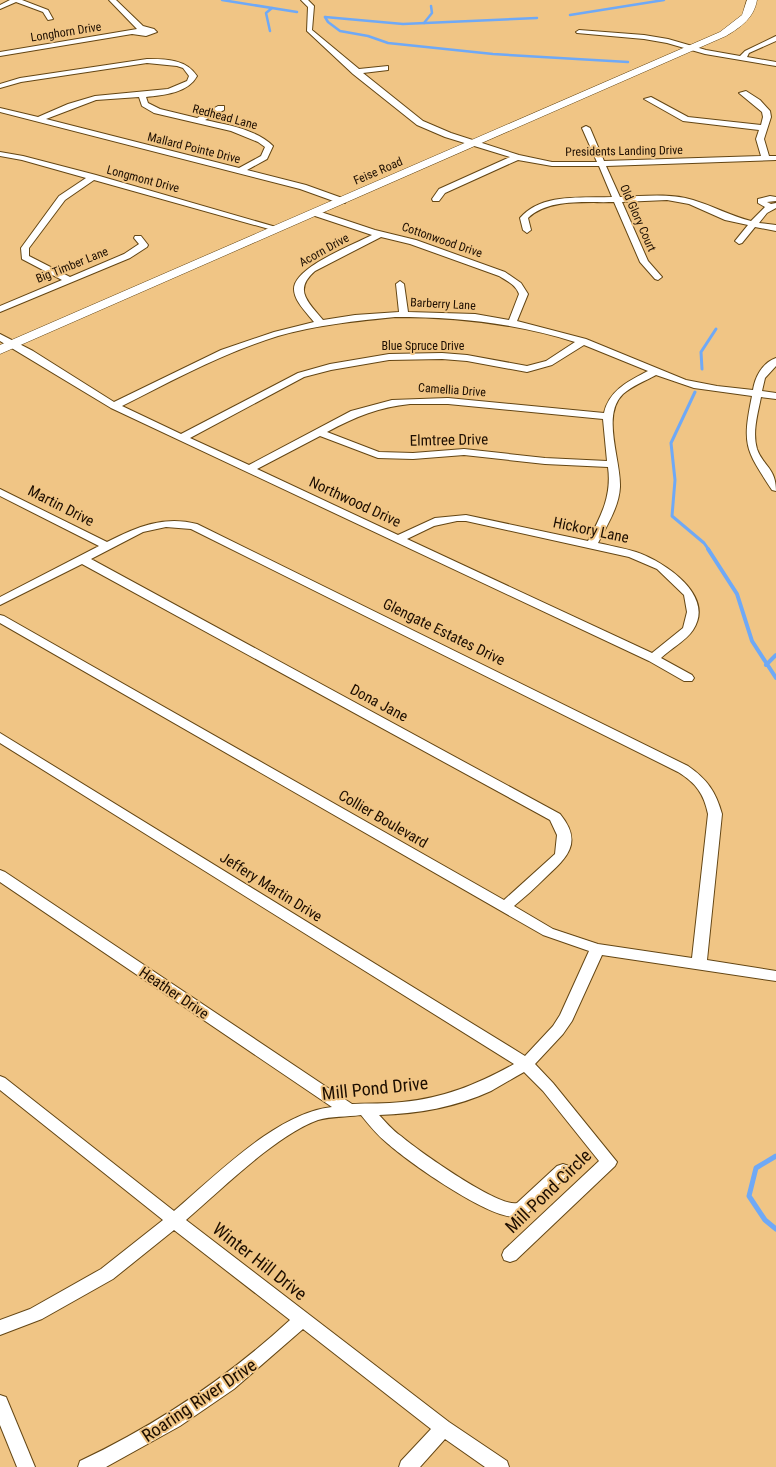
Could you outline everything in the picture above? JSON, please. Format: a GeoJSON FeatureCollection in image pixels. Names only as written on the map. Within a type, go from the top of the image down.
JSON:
{"type":"FeatureCollection","features":[{"type":"Feature","properties":{"kind":"main road","name":"Feise Road"},"geometry":{"type":"LineString","coordinates":[[0,350],[691,48],[738,25],[750,10],[752,0]]}},
{"type":"Feature","properties":{"kind":"street"},"geometry":{"type":"LineString","coordinates":[[0,7],[16,0],[46,11],[50,19]]}},
{"type":"Feature","properties":{"kind":"street","name":"Longhorn Drive"},"geometry":{"type":"LineString","coordinates":[[0,54],[138,30],[112,0]]}},
{"type":"Feature","properties":{"kind":"street","name":"Presidents Landing Drive"},"geometry":{"type":"LineString","coordinates":[[304,0],[311,6],[309,30],[356,72],[420,123],[448,135],[516,157],[552,164],[776,158]]}},
{"type":"Feature","properties":{"kind":"street"},"geometry":{"type":"LineString","coordinates":[[579,32],[644,37],[741,59],[776,64]]}},
{"type":"Feature","properties":{"kind":"street"},"geometry":{"type":"LineString","coordinates":[[741,59],[747,52],[776,38]]}},
{"type":"Feature","properties":{"kind":"street"},"geometry":{"type":"LineString","coordinates":[[0,86],[20,80],[122,63],[147,61],[170,60],[192,72],[193,76],[190,82],[174,90],[106,96],[78,102],[39,120]]}},
{"type":"Feature","properties":{"kind":"street"},"geometry":{"type":"LineString","coordinates":[[356,72],[385,68]]}},
{"type":"Feature","properties":{"kind":"street"},"geometry":{"type":"LineString","coordinates":[[743,93],[758,102],[766,111],[767,117],[763,128],[761,145],[766,158]]}},
{"type":"Feature","properties":{"kind":"street","name":"Redhead Lane"},"geometry":{"type":"LineString","coordinates":[[142,94],[145,104],[157,111],[258,137],[269,146],[264,157],[240,171]]}},
{"type":"Feature","properties":{"kind":"street"},"geometry":{"type":"LineString","coordinates":[[648,99],[686,119],[683,124],[686,127],[696,126],[705,122],[763,128]]}},
{"type":"Feature","properties":{"kind":"street"},"geometry":{"type":"LineString","coordinates":[[196,120],[221,108]]}},
{"type":"Feature","properties":{"kind":"street","name":"Mallard Pointe Drive"},"geometry":{"type":"LineString","coordinates":[[0,110],[303,187],[342,202]]}},
{"type":"Feature","properties":{"kind":"street","name":"Old Glory Court"},"geometry":{"type":"LineString","coordinates":[[586,128],[644,262],[658,277]]}},
{"type":"Feature","properties":{"kind":"street","name":"Longmont Drive"},"geometry":{"type":"LineString","coordinates":[[0,154],[23,158],[279,228]]}},
{"type":"Feature","properties":{"kind":"street"},"geometry":{"type":"LineString","coordinates":[[436,199],[442,191],[516,157]]}},
{"type":"Feature","properties":{"kind":"street"},"geometry":{"type":"LineString","coordinates":[[70,280],[42,268],[25,256],[25,248],[62,198],[93,178]]}},
{"type":"Feature","properties":{"kind":"street"},"geometry":{"type":"LineString","coordinates":[[739,241],[752,224],[773,206],[761,201],[770,198],[776,199]]}},
{"type":"Feature","properties":{"kind":"street"},"geometry":{"type":"LineString","coordinates":[[527,230],[524,218],[534,209],[546,204],[575,200],[616,199],[676,199],[691,202],[728,218],[776,228]]}},
{"type":"Feature","properties":{"kind":"street","name":"Cottonwood Drive"},"geometry":{"type":"LineString","coordinates":[[315,213],[380,234],[413,242],[502,274],[516,282],[524,292],[524,298],[512,322]]}},
{"type":"Feature","properties":{"kind":"street","name":"Acorn Drive"},"geometry":{"type":"LineString","coordinates":[[320,323],[298,292],[298,284],[302,276],[380,234]]}},
{"type":"Feature","properties":{"kind":"street","name":"Big Timber Lane"},"geometry":{"type":"LineString","coordinates":[[0,309],[127,256],[144,245],[138,238]]}},
{"type":"Feature","properties":{"kind":"street"},"geometry":{"type":"LineString","coordinates":[[400,284],[404,314]]}},
{"type":"Feature","properties":{"kind":"street","name":"Barberry Lane"},"geometry":{"type":"LineString","coordinates":[[114,406],[221,354],[290,330],[320,323],[404,314],[459,316],[512,322],[583,341],[654,372],[702,386],[776,396]]}},
{"type":"Feature","properties":{"kind":"street","name":"Northwood Drive"},"geometry":{"type":"LineString","coordinates":[[0,336],[114,406],[653,658],[688,678]]}},
{"type":"Feature","properties":{"kind":"street","name":"Blue Spruce Drive"},"geometry":{"type":"LineString","coordinates":[[181,438],[300,375],[330,367],[389,356],[442,356],[467,358],[527,368],[538,367],[583,341]]}},
{"type":"Feature","properties":{"kind":"street"},"geometry":{"type":"LineString","coordinates":[[776,361],[767,368],[760,378],[750,429],[752,449],[772,476],[776,488]]}},
{"type":"Feature","properties":{"kind":"street"},"geometry":{"type":"LineString","coordinates":[[592,545],[611,506],[615,485],[607,416],[613,399],[620,392],[654,372]]}},
{"type":"Feature","properties":{"kind":"street","name":"Camellia Drive"},"geometry":{"type":"LineString","coordinates":[[250,468],[372,406],[418,399],[607,416]]}},
{"type":"Feature","properties":{"kind":"street","name":"Elmtree Drive"},"geometry":{"type":"LineString","coordinates":[[320,432],[378,455],[413,456],[464,452],[545,461],[613,464]]}},
{"type":"Feature","properties":{"kind":"street","name":"Martin Drive"},"geometry":{"type":"LineString","coordinates":[[0,492],[109,547]]}},
{"type":"Feature","properties":{"kind":"street","name":"Hickory Lane"},"geometry":{"type":"LineString","coordinates":[[398,539],[426,523],[456,517],[632,554],[661,567],[689,594],[693,612],[688,629],[653,658]]}},
{"type":"Feature","properties":{"kind":"street","name":"Glengate Estates Drive"},"geometry":{"type":"LineString","coordinates":[[0,602],[139,530],[159,525],[194,526],[683,770],[700,780],[711,796],[715,814],[699,964]]}},
{"type":"Feature","properties":{"kind":"street","name":"Dona Jane"},"geometry":{"type":"LineString","coordinates":[[84,560],[555,817],[564,831],[564,845],[560,856],[505,907]]}},
{"type":"Feature","properties":{"kind":"street","name":"Collier Boulevard"},"geometry":{"type":"LineString","coordinates":[[0,618],[548,932],[597,949],[776,976]]}},
{"type":"Feature","properties":{"kind":"street","name":"Jeffery Martin Drive"},"geometry":{"type":"LineString","coordinates":[[0,737],[526,1064]]}},
{"type":"Feature","properties":{"kind":"street","name":"Heather Drive"},"geometry":{"type":"LineString","coordinates":[[0,876],[356,1110],[392,1139],[459,1186],[506,1209],[516,1211],[523,1207],[564,1170]]}},
{"type":"Feature","properties":{"kind":"street","name":"Mill Pond Drive"},"geometry":{"type":"LineString","coordinates":[[0,1328],[36,1314],[107,1274],[175,1220],[249,1157],[290,1126],[318,1114],[410,1107],[474,1092],[526,1064],[568,1017],[597,949]]}},
{"type":"Feature","properties":{"kind":"street","name":"Mill Pond Circle"},"geometry":{"type":"LineString","coordinates":[[510,1255],[609,1162],[548,1087],[526,1064]]}},
{"type":"Feature","properties":{"kind":"street","name":"Winter Hill Drive"},"geometry":{"type":"LineString","coordinates":[[0,1082],[443,1428],[500,1467]]}},
{"type":"Feature","properties":{"kind":"street","name":"Roaring River Drive"},"geometry":{"type":"LineString","coordinates":[[87,1467],[149,1435],[221,1390],[268,1353],[302,1319]]}},
{"type":"Feature","properties":{"kind":"street"},"geometry":{"type":"LineString","coordinates":[[0,1402],[26,1467]]}},
{"type":"Feature","properties":{"kind":"street"},"geometry":{"type":"LineString","coordinates":[[408,1467],[443,1428]]}},
{"type":"Feature","properties":{"kind":"waterway"},"geometry":{"type":"LineString","coordinates":[[222,0],[272,8]]}},
{"type":"Feature","properties":{"kind":"waterway"},"geometry":{"type":"LineString","coordinates":[[570,15],[664,0]]}},
{"type":"Feature","properties":{"kind":"waterway"},"geometry":{"type":"LineString","coordinates":[[424,23],[432,13],[431,6]]}},
{"type":"Feature","properties":{"kind":"waterway"},"geometry":{"type":"LineString","coordinates":[[270,31],[266,13],[272,8]]}},
{"type":"Feature","properties":{"kind":"waterway"},"geometry":{"type":"LineString","coordinates":[[272,8],[297,12]]}},
{"type":"Feature","properties":{"kind":"waterway"},"geometry":{"type":"LineString","coordinates":[[537,18],[403,24],[325,17],[328,22],[340,31],[368,36],[388,43],[493,54],[628,62]]}},
{"type":"Feature","properties":{"kind":"waterway"},"geometry":{"type":"LineString","coordinates":[[702,369],[701,352],[716,329]]}},
{"type":"Feature","properties":{"kind":"waterway"},"geometry":{"type":"LineString","coordinates":[[695,392],[671,443],[675,480],[672,516],[704,543],[709,550]]}},
{"type":"Feature","properties":{"kind":"waterway"},"geometry":{"type":"LineString","coordinates":[[708,549],[737,594],[752,641],[767,664]]}},
{"type":"Feature","properties":{"kind":"waterway"},"geometry":{"type":"LineString","coordinates":[[767,664],[776,655]]}},
{"type":"Feature","properties":{"kind":"waterway"},"geometry":{"type":"LineString","coordinates":[[767,664],[776,678]]}},
{"type":"Feature","properties":{"kind":"waterway"},"geometry":{"type":"LineString","coordinates":[[776,1156],[756,1168],[749,1196],[765,1220],[776,1229]]}}]}
